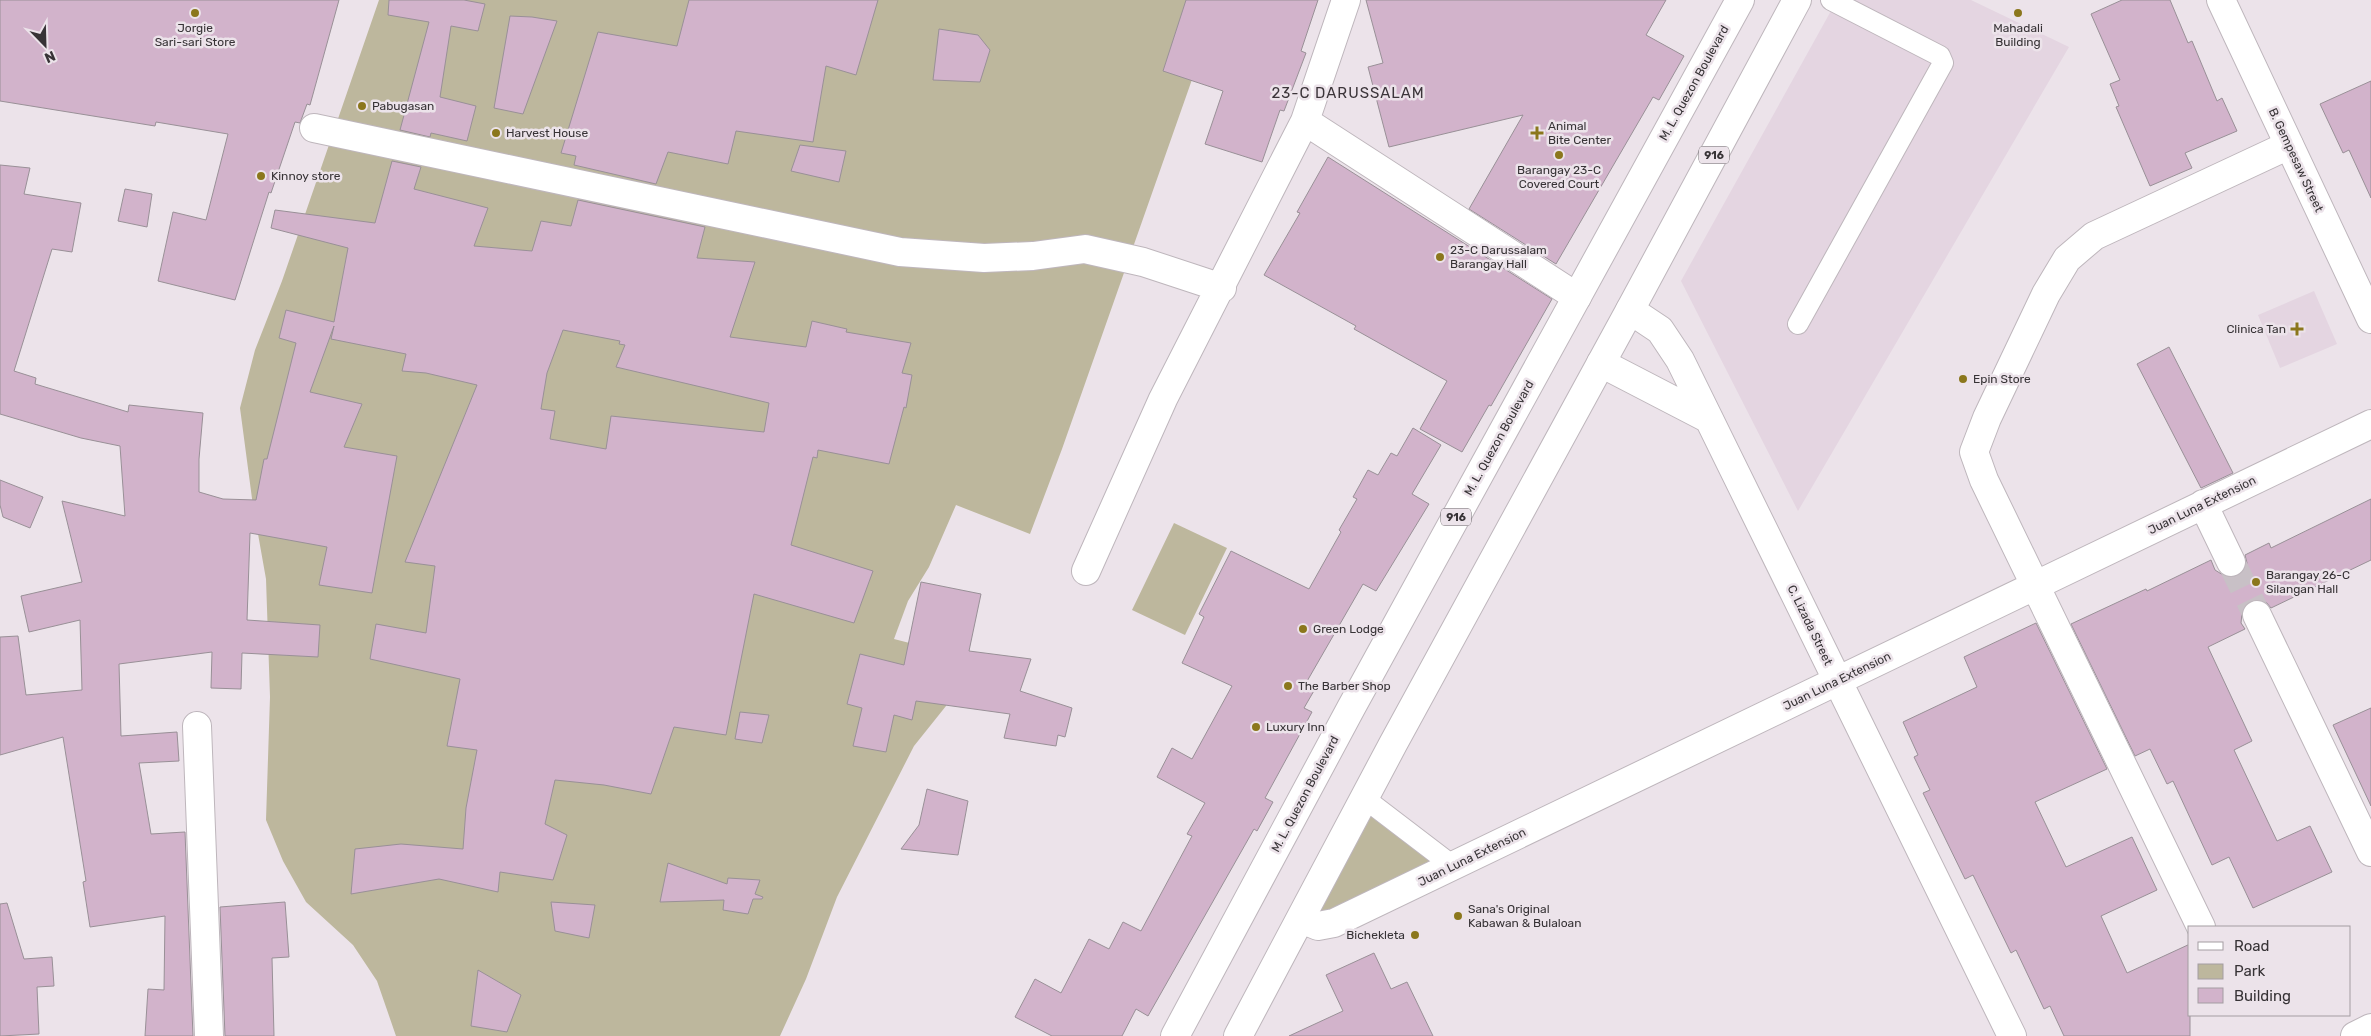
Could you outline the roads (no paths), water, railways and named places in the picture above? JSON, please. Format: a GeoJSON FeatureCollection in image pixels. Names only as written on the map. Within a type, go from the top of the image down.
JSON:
{"type":"FeatureCollection","features":[{"type":"Feature","properties":{"kind":"street"},"geometry":{"type":"LineString","coordinates":[[1086,572],[1164,399],[1222,288],[1305,121],[1346,0]]}},
{"type":"Feature","properties":{"kind":"street","name":"M. L. Quezon Boulevard"},"geometry":{"type":"LineString","coordinates":[[1175,1036],[1356,699],[1740,0]]}},
{"type":"Feature","properties":{"kind":"street","name":"916"},"geometry":{"type":"LineString","coordinates":[[1239,1036],[1364,798],[1797,0]]}},
{"type":"Feature","properties":{"kind":"street","name":"B. Gempesaw Street"},"geometry":{"type":"LineString","coordinates":[[2221,0],[2371,319]]}},
{"type":"Feature","properties":{"kind":"street"},"geometry":{"type":"LineString","coordinates":[[1305,121],[1577,297]]}},
{"type":"Feature","properties":{"kind":"street"},"geometry":{"type":"LineString","coordinates":[[314,128],[900,252],[984,258],[1033,256],[1085,249],[1143,262],[1222,288]]}},
{"type":"Feature","properties":{"kind":"street"},"geometry":{"type":"LineString","coordinates":[[2202,926],[2034,586],[1984,480],[1974,452],[1991,410],[2050,287],[2067,259],[2094,236],[2289,145]]}},
{"type":"Feature","properties":{"kind":"street","name":"C. Lizada Street"},"geometry":{"type":"LineString","coordinates":[[1630,310],[1660,330],[1680,360],[2012,1036]]}},
{"type":"Feature","properties":{"kind":"street"},"geometry":{"type":"LineString","coordinates":[[1601,363],[1710,420]]}},
{"type":"Feature","properties":{"kind":"street","name":"Juan Luna Extension"},"geometry":{"type":"LineString","coordinates":[[1301,919],[1318,926],[1334,923],[2371,424]]}},
{"type":"Feature","properties":{"kind":"street"},"geometry":{"type":"LineString","coordinates":[[2203,504],[2231,562]]}},
{"type":"Feature","properties":{"kind":"street"},"geometry":{"type":"LineString","coordinates":[[2257,615],[2371,852]]}},
{"type":"Feature","properties":{"kind":"street"},"geometry":{"type":"LineString","coordinates":[[197,726],[209,1036]]}},
{"type":"Feature","properties":{"kind":"street"},"geometry":{"type":"LineString","coordinates":[[2355,1036],[2371,1028]]}},
{"type":"Feature","properties":{"kind":"lane"},"geometry":{"type":"LineString","coordinates":[[1798,324],[1943,63],[1940,56],[1831,0]]}},
{"type":"Feature","properties":{"kind":"lane"},"geometry":{"type":"LineString","coordinates":[[1364,798],[1453,866]]}},
{"type":"Feature","properties":{"kind":"tunnel"},"geometry":{"type":"LineString","coordinates":[[2231,562],[2257,615]]}},
{"type":"Feature","properties":{"kind":"place","name":"Jorgie Sari-sari Store"},"geometry":{"type":"Point","coordinates":[195,13]}},
{"type":"Feature","properties":{"kind":"place","name":"Mahadali Building"},"geometry":{"type":"Point","coordinates":[2018,13]}},
{"type":"Feature","properties":{"kind":"place","name":"Pabugasan"},"geometry":{"type":"Point","coordinates":[362,106]}},
{"type":"Feature","properties":{"kind":"place","name":"Harvest House"},"geometry":{"type":"Point","coordinates":[496,133]}},
{"type":"Feature","properties":{"kind":"place","name":"Animal Bite Center"},"geometry":{"type":"Point","coordinates":[1537,133]}},
{"type":"Feature","properties":{"kind":"place","name":"Barangay 23-C Covered Court"},"geometry":{"type":"Point","coordinates":[1559,155]}},
{"type":"Feature","properties":{"kind":"place","name":"Kinnoy store"},"geometry":{"type":"Point","coordinates":[261,176]}},
{"type":"Feature","properties":{"kind":"place","name":"23-C Darussalam Barangay Hall"},"geometry":{"type":"Point","coordinates":[1440,257]}},
{"type":"Feature","properties":{"kind":"place","name":"Clinica Tan"},"geometry":{"type":"Point","coordinates":[2297,329]}},
{"type":"Feature","properties":{"kind":"place","name":"Epin Store"},"geometry":{"type":"Point","coordinates":[1963,379]}},
{"type":"Feature","properties":{"kind":"place","name":"Barangay 26-C Silangan Hall"},"geometry":{"type":"Point","coordinates":[2256,582]}},
{"type":"Feature","properties":{"kind":"place","name":"Green Lodge"},"geometry":{"type":"Point","coordinates":[1303,629]}},
{"type":"Feature","properties":{"kind":"place","name":"The Barber Shop"},"geometry":{"type":"Point","coordinates":[1288,686]}},
{"type":"Feature","properties":{"kind":"place","name":"Luxury Inn"},"geometry":{"type":"Point","coordinates":[1256,727]}},
{"type":"Feature","properties":{"kind":"place","name":"Sana's Original Kabawan & Bulaloan"},"geometry":{"type":"Point","coordinates":[1458,916]}},
{"type":"Feature","properties":{"kind":"place","name":"Bichekleta"},"geometry":{"type":"Point","coordinates":[1415,935]}},
{"type":"Feature","properties":{"kind":"district","name":"23-C DARUSSALAM"},"geometry":{"type":"Point","coordinates":[1348,93]}}]}
